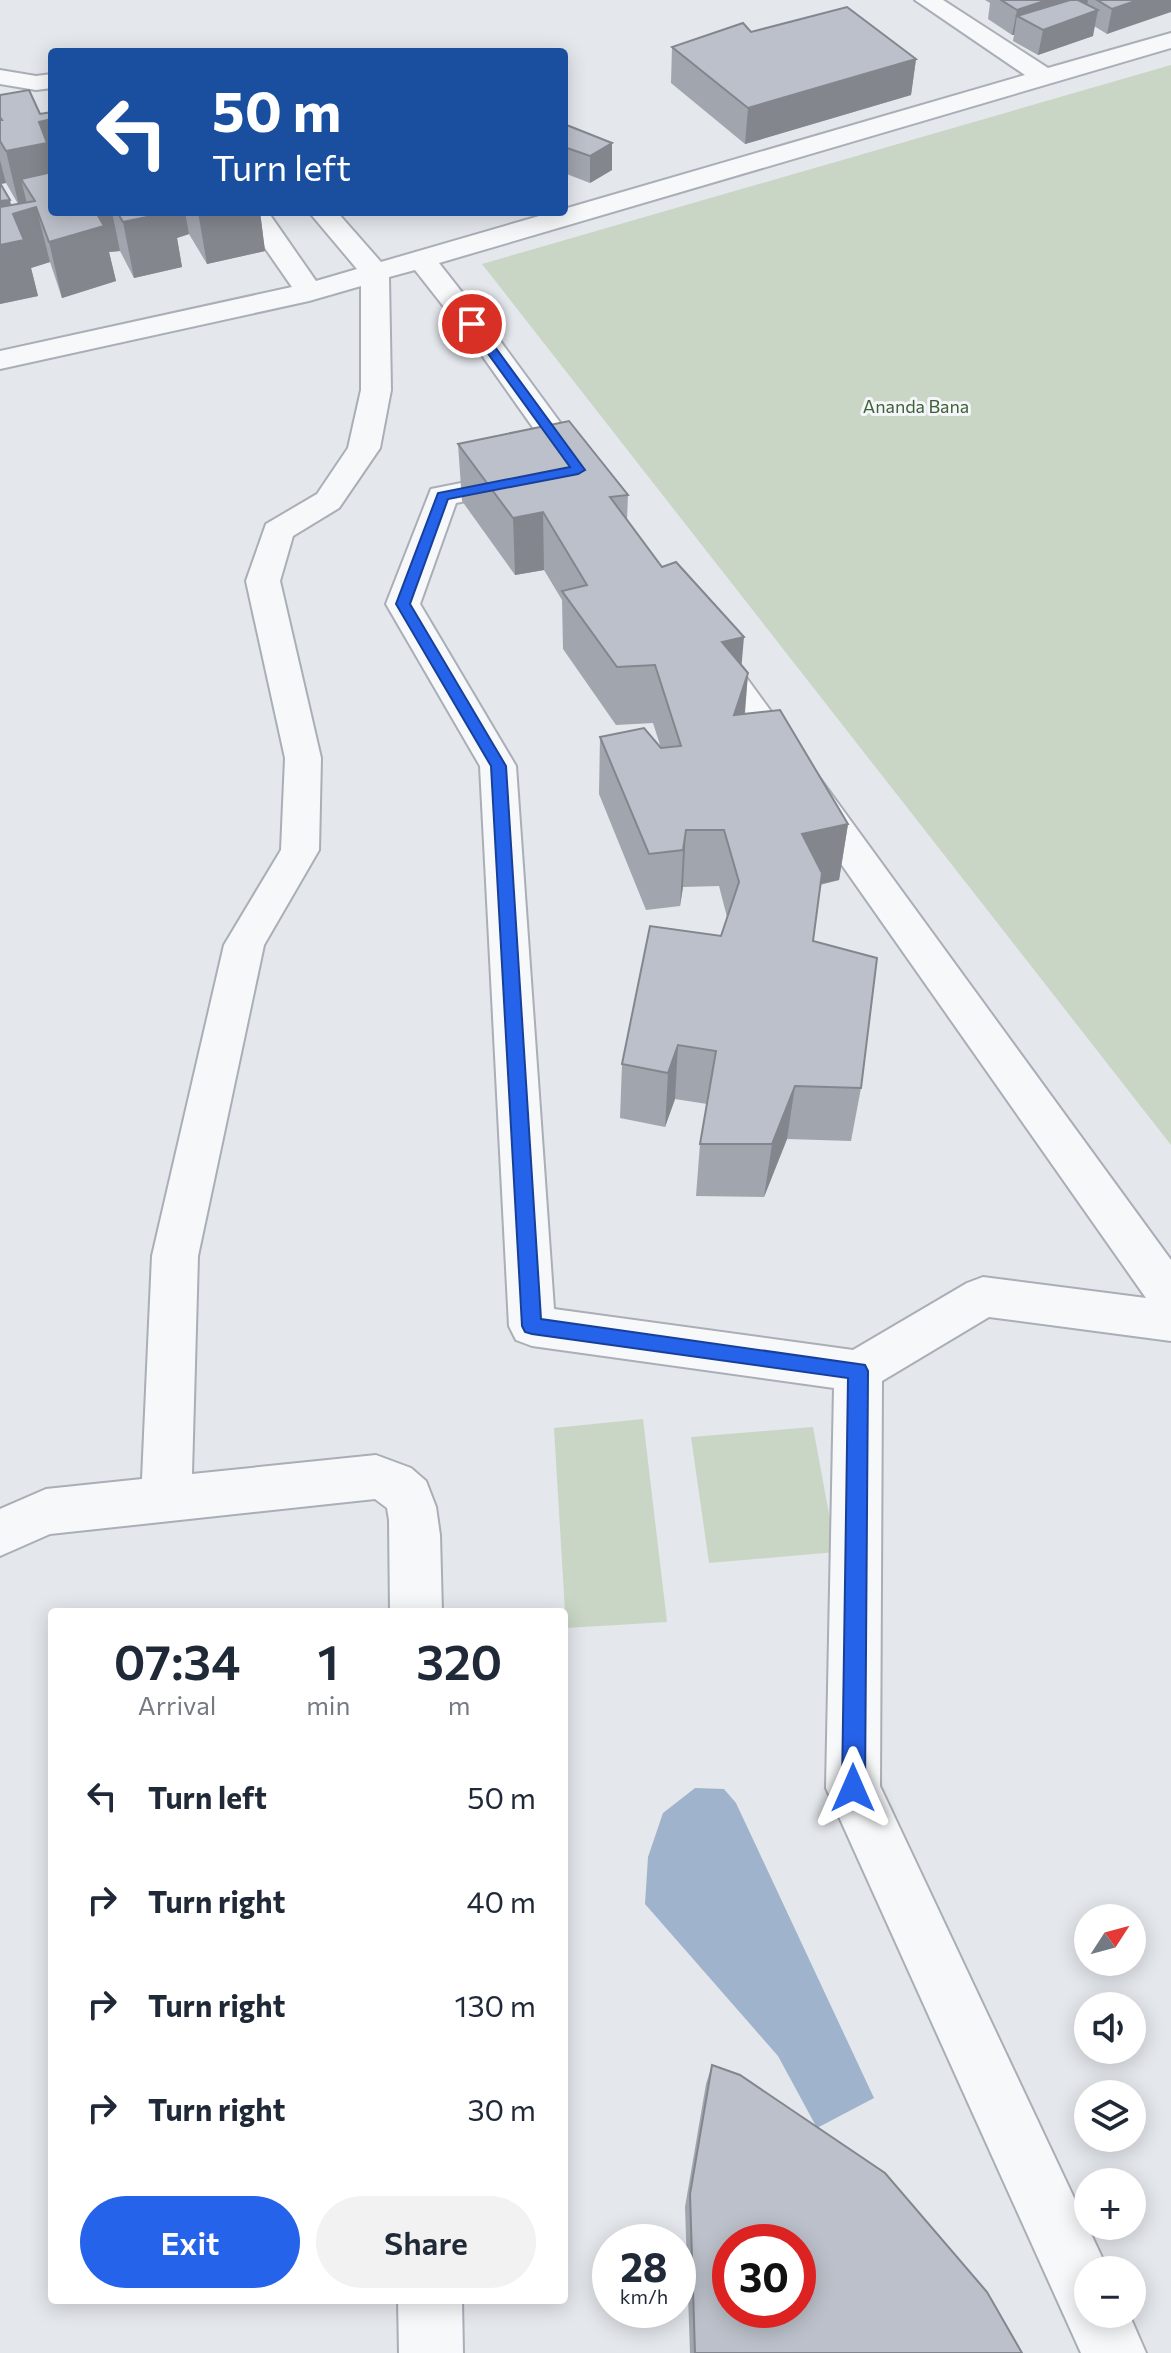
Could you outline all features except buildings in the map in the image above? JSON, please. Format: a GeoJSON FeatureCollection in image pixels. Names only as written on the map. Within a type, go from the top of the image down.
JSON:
{"type":"FeatureCollection","features":[{"type":"Feature","properties":{"kind":"street"},"geometry":{"type":"LineString","coordinates":[[927,0],[1047,78]]}},
{"type":"Feature","properties":{"kind":"street"},"geometry":{"type":"LineString","coordinates":[[0,360],[309,292],[1171,40]]}},
{"type":"Feature","properties":{"kind":"street"},"geometry":{"type":"LineString","coordinates":[[0,77],[36,83],[48,82]]}},
{"type":"Feature","properties":{"kind":"street"},"geometry":{"type":"LineString","coordinates":[[257,216],[309,292]]}},
{"type":"Feature","properties":{"kind":"street"},"geometry":{"type":"LineString","coordinates":[[166,1499],[175,1256],[244,945],[300,850],[303,758],[263,581],[278,531],[328,501],[364,448],[376,390],[375,273],[326,216]]}},
{"type":"Feature","properties":{"kind":"street"},"geometry":{"type":"LineString","coordinates":[[422,260],[491,348],[587,482],[442,496],[403,604],[498,766],[532,1326],[858,1371],[983,1297],[1171,1321]]}},
{"type":"Feature","properties":{"kind":"street"},"geometry":{"type":"LineString","coordinates":[[695,632],[1171,1296]]}},
{"type":"Feature","properties":{"kind":"street"},"geometry":{"type":"LineString","coordinates":[[858,1371],[853,1788],[1074,2267]]}},
{"type":"Feature","properties":{"kind":"street"},"geometry":{"type":"LineString","coordinates":[[0,1533],[46,1512],[376,1477],[395,1484],[408,1497],[414,1528],[416,1608]]}},
{"type":"Feature","properties":{"kind":"street"},"geometry":{"type":"LineString","coordinates":[[430,2304],[431,2353]]}},
{"type":"Feature","properties":{"kind":"street"},"geometry":{"type":"LineString","coordinates":[[1102,2328],[1114,2353]]}},
{"type":"Feature","properties":{"kind":"green space","name":"Ananda Bana"},"geometry":{"type":"Polygon","coordinates":[[[1171,65],[1171,1145],[482,264],[1171,65]]]}},
{"type":"Feature","properties":{"kind":"green space"},"geometry":{"type":"Polygon","coordinates":[[[643,1419],[667,1622],[568,1628],[554,1428],[643,1419]]]}},
{"type":"Feature","properties":{"kind":"green space"},"geometry":{"type":"Polygon","coordinates":[[[813,1427],[836,1552],[709,1563],[691,1437],[813,1427]]]}},
{"type":"Feature","properties":{"kind":"water"},"geometry":{"type":"Polygon","coordinates":[[[695,1788],[724,1789],[736,1803],[874,2098],[817,2128],[778,2056],[645,1904],[648,1857],[663,1813],[695,1788]]]}},
{"type":"Feature","properties":{"kind":"route"},"geometry":{"type":"LineString","coordinates":[[472,324],[578,470],[442,496],[403,604],[498,766],[532,1326],[858,1371],[853,1788]]}}]}
